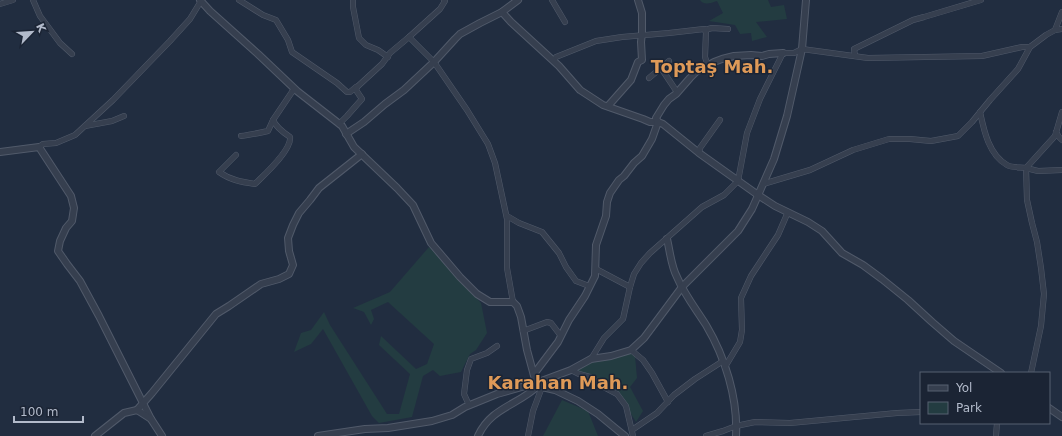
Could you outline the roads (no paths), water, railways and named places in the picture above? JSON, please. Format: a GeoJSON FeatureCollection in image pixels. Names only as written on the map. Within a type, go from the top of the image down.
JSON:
{"type":"FeatureCollection","features":[{"type":"Feature","properties":{"kind":"street"},"geometry":{"type":"LineString","coordinates":[[0,4],[12,0]]}},
{"type":"Feature","properties":{"kind":"street"},"geometry":{"type":"LineString","coordinates":[[32,0],[40,16],[60,43],[72,54]]}},
{"type":"Feature","properties":{"kind":"street"},"geometry":{"type":"LineString","coordinates":[[239,0],[263,15],[276,20],[288,40],[292,52],[337,83],[347,92],[350,92],[357,87],[440,9],[445,1],[444,0]]}},
{"type":"Feature","properties":{"kind":"street"},"geometry":{"type":"LineString","coordinates":[[353,0],[359,38],[366,45],[378,50],[388,57]]}},
{"type":"Feature","properties":{"kind":"street"},"geometry":{"type":"LineString","coordinates":[[346,134],[364,122],[404,90],[434,62],[460,34],[502,12],[518,0]]}},
{"type":"Feature","properties":{"kind":"street"},"geometry":{"type":"LineString","coordinates":[[552,0],[565,22]]}},
{"type":"Feature","properties":{"kind":"street"},"geometry":{"type":"LineString","coordinates":[[608,106],[631,80],[638,62],[642,60],[642,14],[638,0]]}},
{"type":"Feature","properties":{"kind":"street"},"geometry":{"type":"LineString","coordinates":[[318,436],[365,429],[388,428],[452,415],[469,405],[497,394],[539,385],[590,359],[611,356],[631,350],[644,338],[682,287],[738,230],[752,209],[774,158],[787,116],[802,49],[806,0]]}},
{"type":"Feature","properties":{"kind":"street"},"geometry":{"type":"LineString","coordinates":[[855,56],[854,49],[912,20],[981,0]]}},
{"type":"Feature","properties":{"kind":"street"},"geometry":{"type":"LineString","coordinates":[[0,152],[39,147],[43,144],[56,143],[75,135],[113,100],[170,41],[190,18],[200,1],[294,89],[342,126],[354,147],[413,205],[430,243],[477,294],[490,302],[513,302]]}},
{"type":"Feature","properties":{"kind":"street"},"geometry":{"type":"LineString","coordinates":[[502,12],[554,62],[580,90],[603,105],[650,122],[658,122],[663,124],[699,153],[758,195],[775,206],[808,222],[822,231],[842,253],[863,265],[882,279],[954,341],[1000,372]]}},
{"type":"Feature","properties":{"kind":"street"},"geometry":{"type":"LineString","coordinates":[[1055,30],[1062,12]]}},
{"type":"Feature","properties":{"kind":"street"},"geometry":{"type":"LineString","coordinates":[[554,62],[556,58],[596,41],[622,37],[705,30],[709,28],[728,29]]}},
{"type":"Feature","properties":{"kind":"street"},"geometry":{"type":"LineString","coordinates":[[763,184],[810,170],[853,150],[889,139],[910,138],[931,141],[958,136],[1018,69],[1030,47],[1046,35],[1062,28]]}},
{"type":"Feature","properties":{"kind":"street"},"geometry":{"type":"LineString","coordinates":[[705,30],[705,57],[708,66]]}},
{"type":"Feature","properties":{"kind":"street"},"geometry":{"type":"LineString","coordinates":[[409,37],[434,62],[467,110],[488,144],[495,163],[507,216],[507,268],[513,302],[517,306],[521,317],[527,350],[539,385],[528,436]]}},
{"type":"Feature","properties":{"kind":"street"},"geometry":{"type":"LineString","coordinates":[[534,374],[561,336],[595,276],[596,245],[606,216],[607,202],[610,193],[619,180],[642,156],[652,139],[658,122],[656,118],[664,105],[696,72],[722,59],[734,56],[762,56],[769,54],[794,53],[802,49],[875,58],[982,56],[1022,47],[1030,47]]}},
{"type":"Feature","properties":{"kind":"street"},"geometry":{"type":"LineString","coordinates":[[590,359],[604,338],[623,319],[630,287],[634,274],[640,263],[702,207],[724,195],[738,181],[747,133],[760,98],[783,53]]}},
{"type":"Feature","properties":{"kind":"street"},"geometry":{"type":"LineString","coordinates":[[649,78],[669,61]]}},
{"type":"Feature","properties":{"kind":"street"},"geometry":{"type":"LineString","coordinates":[[661,68],[677,92]]}},
{"type":"Feature","properties":{"kind":"street"},"geometry":{"type":"LineString","coordinates":[[339,124],[362,99],[356,90],[357,87]]}},
{"type":"Feature","properties":{"kind":"street"},"geometry":{"type":"LineString","coordinates":[[241,136],[268,131],[273,120],[294,89]]}},
{"type":"Feature","properties":{"kind":"street"},"geometry":{"type":"LineString","coordinates":[[980,112],[984,131],[995,156],[1008,166],[1038,171],[1062,170]]}},
{"type":"Feature","properties":{"kind":"street"},"geometry":{"type":"LineString","coordinates":[[1030,372],[1041,326],[1044,294],[1037,242],[1027,200],[1026,168],[1055,136],[1062,112]]}},
{"type":"Feature","properties":{"kind":"street"},"geometry":{"type":"LineString","coordinates":[[84,127],[112,121],[124,116]]}},
{"type":"Feature","properties":{"kind":"street"},"geometry":{"type":"LineString","coordinates":[[236,155],[220,172],[236,181],[255,184],[283,154],[291,141],[290,137],[274,123],[273,120]]}},
{"type":"Feature","properties":{"kind":"street"},"geometry":{"type":"LineString","coordinates":[[699,153],[700,148],[720,120]]}},
{"type":"Feature","properties":{"kind":"street"},"geometry":{"type":"LineString","coordinates":[[1056,132],[1062,140]]}},
{"type":"Feature","properties":{"kind":"street"},"geometry":{"type":"LineString","coordinates":[[39,147],[71,196],[74,208],[72,221],[66,228],[58,251],[80,281],[151,419],[162,436]]}},
{"type":"Feature","properties":{"kind":"street"},"geometry":{"type":"LineString","coordinates":[[95,436],[124,413],[137,410],[216,314],[261,284],[280,279],[289,274],[293,265],[289,251],[288,238],[292,225],[319,188],[362,154]]}},
{"type":"Feature","properties":{"kind":"street"},"geometry":{"type":"LineString","coordinates":[[632,430],[657,413],[674,395],[695,379],[724,364],[740,342],[742,330],[741,298],[750,276],[778,235],[788,212]]}},
{"type":"Feature","properties":{"kind":"street"},"geometry":{"type":"LineString","coordinates":[[507,216],[519,223],[542,232],[559,253],[576,282],[589,286]]}},
{"type":"Feature","properties":{"kind":"street"},"geometry":{"type":"LineString","coordinates":[[667,239],[676,276],[707,326],[721,353],[733,392],[736,436]]}},
{"type":"Feature","properties":{"kind":"street"},"geometry":{"type":"LineString","coordinates":[[596,269],[630,287]]}},
{"type":"Feature","properties":{"kind":"street"},"geometry":{"type":"LineString","coordinates":[[523,331],[547,322],[551,323],[561,336]]}},
{"type":"Feature","properties":{"kind":"street"},"geometry":{"type":"LineString","coordinates":[[469,405],[464,394],[467,370],[471,359],[487,353],[497,346]]}},
{"type":"Feature","properties":{"kind":"street"},"geometry":{"type":"LineString","coordinates":[[631,350],[643,360],[668,402]]}},
{"type":"Feature","properties":{"kind":"street"},"geometry":{"type":"LineString","coordinates":[[571,370],[590,377],[600,385],[617,394],[626,406],[633,436]]}},
{"type":"Feature","properties":{"kind":"street"},"geometry":{"type":"LineString","coordinates":[[478,436],[482,428],[496,414],[531,392],[539,385]]}},
{"type":"Feature","properties":{"kind":"street"},"geometry":{"type":"LineString","coordinates":[[539,385],[578,400],[625,436]]}},
{"type":"Feature","properties":{"kind":"street"},"geometry":{"type":"LineString","coordinates":[[1050,409],[1062,417]]}},
{"type":"Feature","properties":{"kind":"street"},"geometry":{"type":"LineString","coordinates":[[137,410],[151,419]]}},
{"type":"Feature","properties":{"kind":"street"},"geometry":{"type":"LineString","coordinates":[[706,436],[736,426],[755,422],[790,423],[920,412]]}},
{"type":"Feature","properties":{"kind":"street"},"geometry":{"type":"LineString","coordinates":[[996,436],[997,424]]}},
{"type":"Feature","properties":{"kind":"district","name":"Toptaş Mah."},"geometry":{"type":"Point","coordinates":[712,67]}},
{"type":"Feature","properties":{"kind":"district","name":"Karahan Mah."},"geometry":{"type":"Point","coordinates":[558,383]}}]}
